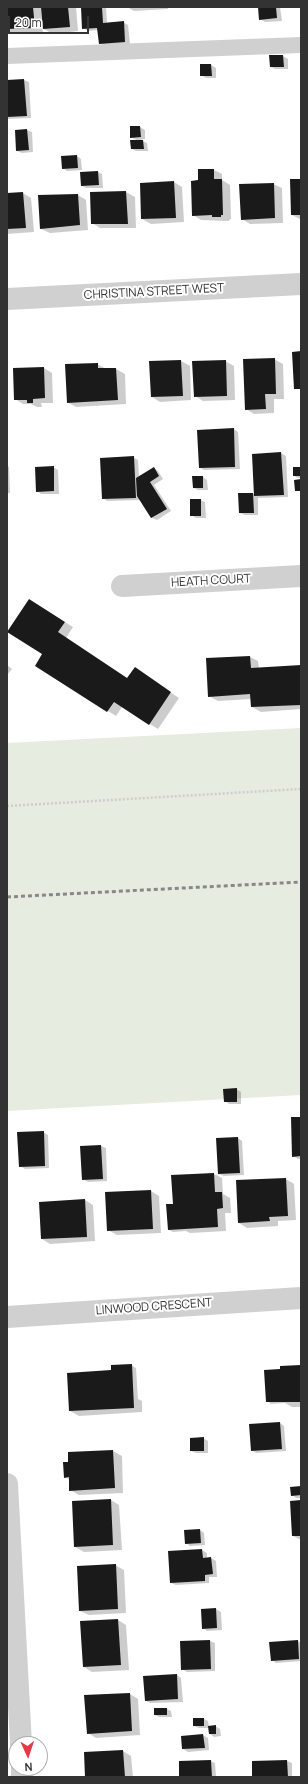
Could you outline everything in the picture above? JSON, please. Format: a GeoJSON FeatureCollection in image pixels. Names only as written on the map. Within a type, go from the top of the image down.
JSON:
{"type":"FeatureCollection","features":[{"type":"Feature","properties":{"kind":"street","name":"CHRISTINA STREET WEST"},"geometry":{"type":"LineString","coordinates":[[7,299],[301,284]]}},
{"type":"Feature","properties":{"kind":"street","name":"HEATH COURT"},"geometry":{"type":"LineString","coordinates":[[122,586],[301,576]]}},
{"type":"Feature","properties":{"kind":"street","name":"LINWOOD CRESCENT"},"geometry":{"type":"LineString","coordinates":[[7,1317],[301,1298]]}},
{"type":"Feature","properties":{"kind":"street"},"geometry":{"type":"LineString","coordinates":[[7,1484],[11,1613],[19,1736]]}},
{"type":"Feature","properties":{"kind":"lane"},"geometry":{"type":"LineString","coordinates":[[7,56],[301,44]]}},
{"type":"Feature","properties":{"kind":"path"},"geometry":{"type":"LineString","coordinates":[[7,806],[301,789]]}},
{"type":"Feature","properties":{"kind":"shaded area"},"geometry":{"type":"Polygon","coordinates":[[[301,728],[301,1095],[7,1111],[7,743],[301,728]]]}},
{"type":"Feature","properties":{"kind":"building"},"geometry":{"type":"Polygon","coordinates":[[[7,7],[33,7],[35,28],[7,29],[7,7]]]}},
{"type":"Feature","properties":{"kind":"building"},"geometry":{"type":"Polygon","coordinates":[[[41,7],[68,7],[70,27],[43,29],[41,7]]]}},
{"type":"Feature","properties":{"kind":"building"},"geometry":{"type":"Polygon","coordinates":[[[81,7],[102,7],[103,23],[124,21],[125,42],[99,44],[97,28],[82,29],[81,7]]]}},
{"type":"Feature","properties":{"kind":"building"},"geometry":{"type":"Polygon","coordinates":[[[258,7],[276,7],[277,18],[259,20],[258,7]]]}},
{"type":"Feature","properties":{"kind":"building"},"geometry":{"type":"Polygon","coordinates":[[[269,55],[283,55],[284,67],[270,67],[269,55]]]}},
{"type":"Feature","properties":{"kind":"building"},"geometry":{"type":"Polygon","coordinates":[[[200,64],[211,64],[212,76],[200,76],[200,64]]]}},
{"type":"Feature","properties":{"kind":"building"},"geometry":{"type":"Polygon","coordinates":[[[24,79],[27,116],[7,117],[7,80],[24,79]]]}},
{"type":"Feature","properties":{"kind":"building"},"geometry":{"type":"Polygon","coordinates":[[[130,126],[140,126],[141,137],[130,138],[130,126]]]}},
{"type":"Feature","properties":{"kind":"building"},"geometry":{"type":"Polygon","coordinates":[[[27,129],[29,150],[16,151],[15,130],[27,129]]]}},
{"type":"Feature","properties":{"kind":"building"},"geometry":{"type":"Polygon","coordinates":[[[130,140],[143,140],[144,149],[131,149],[130,140]]]}},
{"type":"Feature","properties":{"kind":"building"},"geometry":{"type":"Polygon","coordinates":[[[77,155],[78,168],[62,169],[61,156],[77,155]]]}},
{"type":"Feature","properties":{"kind":"building"},"geometry":{"type":"Polygon","coordinates":[[[198,169],[214,169],[214,179],[222,179],[223,215],[221,215],[221,217],[212,217],[212,215],[192,216],[191,181],[198,180],[198,169]]]}},
{"type":"Feature","properties":{"kind":"building"},"geometry":{"type":"Polygon","coordinates":[[[98,171],[99,185],[81,186],[80,172],[98,171]]]}},
{"type":"Feature","properties":{"kind":"building"},"geometry":{"type":"Polygon","coordinates":[[[290,179],[301,179],[301,215],[291,215],[290,179]]]}},
{"type":"Feature","properties":{"kind":"building"},"geometry":{"type":"Polygon","coordinates":[[[174,181],[176,218],[141,219],[140,183],[174,181]]]}},
{"type":"Feature","properties":{"kind":"building"},"geometry":{"type":"Polygon","coordinates":[[[274,183],[275,218],[241,220],[239,184],[274,183]]]}},
{"type":"Feature","properties":{"kind":"building"},"geometry":{"type":"Polygon","coordinates":[[[126,191],[128,224],[91,224],[90,192],[126,191]]]}},
{"type":"Feature","properties":{"kind":"building"},"geometry":{"type":"Polygon","coordinates":[[[23,192],[26,228],[7,229],[7,193],[23,192]]]}},
{"type":"Feature","properties":{"kind":"building"},"geometry":{"type":"Polygon","coordinates":[[[78,194],[80,225],[40,229],[38,195],[78,194]]]}},
{"type":"Feature","properties":{"kind":"building"},"geometry":{"type":"Polygon","coordinates":[[[301,351],[301,389],[294,389],[292,352],[301,351]]]}},
{"type":"Feature","properties":{"kind":"building"},"geometry":{"type":"Polygon","coordinates":[[[275,358],[276,394],[265,394],[266,409],[245,410],[243,359],[275,358]]]}},
{"type":"Feature","properties":{"kind":"building"},"geometry":{"type":"Polygon","coordinates":[[[181,360],[183,396],[151,397],[149,361],[181,360]]]}},
{"type":"Feature","properties":{"kind":"building"},"geometry":{"type":"Polygon","coordinates":[[[226,360],[227,396],[194,397],[192,361],[226,360]]]}},
{"type":"Feature","properties":{"kind":"building"},"geometry":{"type":"Polygon","coordinates":[[[98,363],[98,368],[116,368],[118,400],[67,403],[65,364],[98,363]]]}},
{"type":"Feature","properties":{"kind":"building"},"geometry":{"type":"Polygon","coordinates":[[[44,367],[45,398],[33,399],[33,403],[27,403],[27,400],[14,400],[13,368],[44,367]]]}},
{"type":"Feature","properties":{"kind":"building"},"geometry":{"type":"Polygon","coordinates":[[[234,428],[235,467],[199,468],[197,430],[234,428]]]}},
{"type":"Feature","properties":{"kind":"building"},"geometry":{"type":"Polygon","coordinates":[[[281,452],[284,495],[254,496],[252,454],[281,452]]]}},
{"type":"Feature","properties":{"kind":"building"},"geometry":{"type":"Polygon","coordinates":[[[134,456],[136,498],[102,499],[100,458],[134,456]]]}},
{"type":"Feature","properties":{"kind":"building"},"geometry":{"type":"Polygon","coordinates":[[[54,466],[54,491],[36,492],[35,467],[54,466]]]}},
{"type":"Feature","properties":{"kind":"building"},"geometry":{"type":"Polygon","coordinates":[[[154,467],[159,476],[150,482],[167,509],[151,518],[137,496],[136,478],[154,467]]]}},
{"type":"Feature","properties":{"kind":"building"},"geometry":{"type":"Polygon","coordinates":[[[293,467],[301,467],[301,476],[293,476],[293,467]]]}},
{"type":"Feature","properties":{"kind":"building"},"geometry":{"type":"Polygon","coordinates":[[[192,476],[203,476],[203,488],[193,488],[192,476]]]}},
{"type":"Feature","properties":{"kind":"building"},"geometry":{"type":"Polygon","coordinates":[[[301,479],[301,491],[295,491],[294,480],[301,479]]]}},
{"type":"Feature","properties":{"kind":"building"},"geometry":{"type":"Polygon","coordinates":[[[238,493],[253,493],[254,513],[239,513],[238,493]]]}},
{"type":"Feature","properties":{"kind":"building"},"geometry":{"type":"Polygon","coordinates":[[[190,499],[201,499],[201,516],[190,516],[190,499]]]}},
{"type":"Feature","properties":{"kind":"building"},"geometry":{"type":"Polygon","coordinates":[[[29,599],[65,622],[58,632],[127,678],[135,667],[171,692],[149,725],[114,702],[107,712],[35,666],[42,654],[7,632],[29,599]]]}},
{"type":"Feature","properties":{"kind":"building"},"geometry":{"type":"Polygon","coordinates":[[[250,656],[251,668],[301,665],[301,705],[251,707],[250,694],[208,697],[206,658],[250,656]]]}},
{"type":"Feature","properties":{"kind":"building"},"geometry":{"type":"Polygon","coordinates":[[[237,1088],[237,1102],[224,1102],[223,1089],[237,1088]]]}},
{"type":"Feature","properties":{"kind":"building"},"geometry":{"type":"Polygon","coordinates":[[[291,1117],[301,1117],[301,1156],[292,1157],[291,1117]]]}},
{"type":"Feature","properties":{"kind":"building"},"geometry":{"type":"Polygon","coordinates":[[[44,1131],[45,1166],[19,1167],[17,1132],[44,1131]]]}},
{"type":"Feature","properties":{"kind":"building"},"geometry":{"type":"Polygon","coordinates":[[[238,1137],[240,1173],[218,1174],[216,1138],[238,1137]]]}},
{"type":"Feature","properties":{"kind":"building"},"geometry":{"type":"Polygon","coordinates":[[[101,1145],[103,1179],[82,1180],[80,1146],[101,1145]]]}},
{"type":"Feature","properties":{"kind":"building"},"geometry":{"type":"Polygon","coordinates":[[[214,1173],[215,1192],[222,1192],[223,1208],[217,1209],[218,1227],[168,1230],[166,1204],[173,1204],[171,1175],[214,1173]]]}},
{"type":"Feature","properties":{"kind":"building"},"geometry":{"type":"Polygon","coordinates":[[[286,1178],[288,1216],[269,1217],[270,1221],[238,1223],[236,1180],[286,1178]]]}},
{"type":"Feature","properties":{"kind":"building"},"geometry":{"type":"Polygon","coordinates":[[[151,1190],[153,1229],[107,1231],[105,1192],[151,1190]]]}},
{"type":"Feature","properties":{"kind":"building"},"geometry":{"type":"Polygon","coordinates":[[[85,1199],[87,1237],[41,1239],[39,1202],[85,1199]]]}},
{"type":"Feature","properties":{"kind":"building"},"geometry":{"type":"Polygon","coordinates":[[[132,1364],[134,1408],[69,1411],[67,1373],[111,1370],[111,1365],[132,1364]]]}},
{"type":"Feature","properties":{"kind":"building"},"geometry":{"type":"Polygon","coordinates":[[[301,1365],[301,1402],[266,1402],[264,1370],[280,1369],[280,1366],[301,1365]]]}},
{"type":"Feature","properties":{"kind":"building"},"geometry":{"type":"Polygon","coordinates":[[[280,1422],[282,1449],[251,1451],[249,1424],[280,1422]]]}},
{"type":"Feature","properties":{"kind":"building"},"geometry":{"type":"Polygon","coordinates":[[[204,1437],[204,1451],[190,1451],[190,1438],[204,1437]]]}},
{"type":"Feature","properties":{"kind":"building"},"geometry":{"type":"Polygon","coordinates":[[[113,1450],[115,1488],[69,1491],[69,1477],[64,1478],[63,1462],[68,1462],[68,1452],[113,1450]]]}},
{"type":"Feature","properties":{"kind":"building"},"geometry":{"type":"Polygon","coordinates":[[[301,1486],[301,1495],[291,1496],[290,1487],[301,1486]]]}},
{"type":"Feature","properties":{"kind":"building"},"geometry":{"type":"Polygon","coordinates":[[[111,1499],[113,1545],[74,1547],[72,1501],[111,1499]]]}},
{"type":"Feature","properties":{"kind":"building"},"geometry":{"type":"Polygon","coordinates":[[[301,1500],[301,1536],[292,1536],[290,1501],[301,1500]]]}},
{"type":"Feature","properties":{"kind":"building"},"geometry":{"type":"Polygon","coordinates":[[[200,1529],[201,1543],[185,1544],[184,1530],[200,1529]]]}},
{"type":"Feature","properties":{"kind":"building"},"geometry":{"type":"Polygon","coordinates":[[[202,1549],[203,1558],[211,1557],[213,1574],[205,1575],[205,1581],[170,1583],[168,1551],[202,1549]]]}},
{"type":"Feature","properties":{"kind":"building"},"geometry":{"type":"Polygon","coordinates":[[[116,1564],[118,1609],[79,1611],[77,1566],[116,1564]]]}},
{"type":"Feature","properties":{"kind":"building"},"geometry":{"type":"Polygon","coordinates":[[[216,1608],[217,1628],[202,1629],[201,1609],[216,1608]]]}},
{"type":"Feature","properties":{"kind":"building"},"geometry":{"type":"Polygon","coordinates":[[[118,1619],[121,1665],[83,1667],[80,1621],[118,1619]]]}},
{"type":"Feature","properties":{"kind":"building"},"geometry":{"type":"Polygon","coordinates":[[[210,1640],[211,1669],[181,1670],[180,1641],[210,1640]]]}},
{"type":"Feature","properties":{"kind":"building"},"geometry":{"type":"Polygon","coordinates":[[[298,1640],[299,1659],[271,1661],[269,1642],[298,1640]]]}},
{"type":"Feature","properties":{"kind":"building"},"geometry":{"type":"Polygon","coordinates":[[[177,1674],[178,1699],[145,1701],[143,1676],[177,1674]]]}},
{"type":"Feature","properties":{"kind":"building"},"geometry":{"type":"Polygon","coordinates":[[[130,1693],[132,1731],[87,1734],[84,1695],[130,1693]]]}},
{"type":"Feature","properties":{"kind":"building"},"geometry":{"type":"Polygon","coordinates":[[[154,1708],[167,1708],[167,1715],[154,1715],[154,1708]]]}},
{"type":"Feature","properties":{"kind":"building"},"geometry":{"type":"Polygon","coordinates":[[[193,1718],[204,1718],[204,1726],[193,1726],[193,1718]]]}},
{"type":"Feature","properties":{"kind":"building"},"geometry":{"type":"Polygon","coordinates":[[[216,1725],[216,1734],[209,1734],[208,1726],[216,1725]]]}},
{"type":"Feature","properties":{"kind":"building"},"geometry":{"type":"Polygon","coordinates":[[[203,1734],[205,1748],[182,1749],[181,1736],[203,1734]]]}},
{"type":"Feature","properties":{"kind":"building"},"geometry":{"type":"Polygon","coordinates":[[[123,1750],[125,1777],[85,1777],[84,1752],[123,1750]]]}},
{"type":"Feature","properties":{"kind":"building"},"geometry":{"type":"Polygon","coordinates":[[[211,1760],[212,1777],[179,1777],[179,1761],[211,1760]]]}},
{"type":"Feature","properties":{"kind":"building"},"geometry":{"type":"Polygon","coordinates":[[[287,1760],[288,1777],[252,1777],[252,1761],[287,1760]]]}},
{"type":"Feature","properties":{"kind":"railway"},"geometry":{"type":"LineString","coordinates":[[7,897],[301,882]]}}]}
